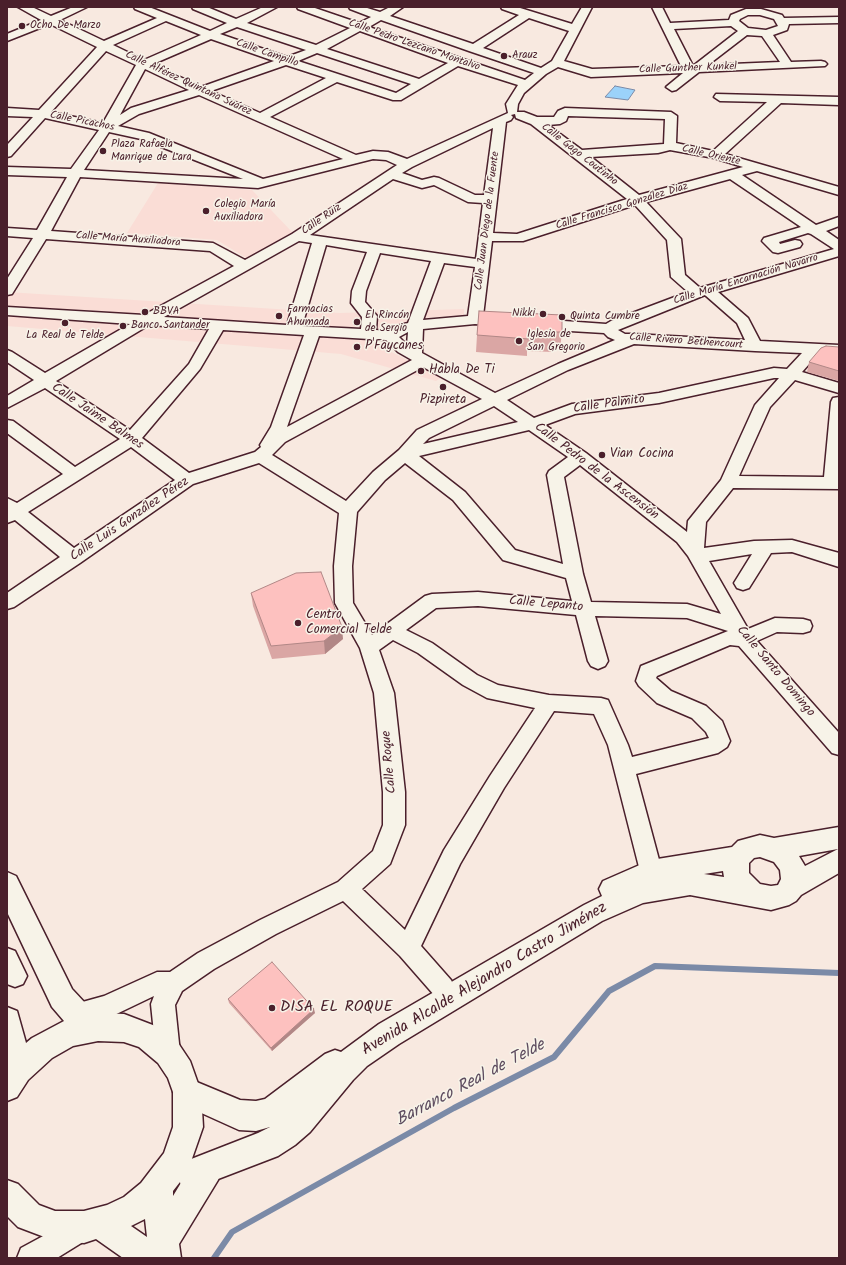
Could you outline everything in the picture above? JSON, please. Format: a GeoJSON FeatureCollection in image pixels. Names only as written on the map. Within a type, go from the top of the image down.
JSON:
{"type":"FeatureCollection","features":[{"type":"Feature","properties":{"kind":"street","name":"Calle Alférez Quintana Suárez"},"geometry":{"type":"LineString","coordinates":[[23,7],[200,91],[354,159]]}},
{"type":"Feature","properties":{"kind":"street"},"geometry":{"type":"LineString","coordinates":[[7,38],[82,7]]}},
{"type":"Feature","properties":{"kind":"street","name":"Calle Campillo"},"geometry":{"type":"LineString","coordinates":[[140,7],[211,35],[336,78],[397,97],[419,83]]}},
{"type":"Feature","properties":{"kind":"street"},"geometry":{"type":"LineString","coordinates":[[197,7],[237,23],[419,83],[457,62]]}},
{"type":"Feature","properties":{"kind":"street"},"geometry":{"type":"LineString","coordinates":[[7,291],[42,234],[76,173],[106,128],[140,68],[145,64],[272,7]]}},
{"type":"Feature","properties":{"kind":"street","name":"Calle Pedro Lezcano Montalvo"},"geometry":{"type":"LineString","coordinates":[[302,7],[457,62],[512,75],[526,84]]}},
{"type":"Feature","properties":{"kind":"street"},"geometry":{"type":"LineString","coordinates":[[329,7],[376,19],[512,75],[526,77],[529,75],[528,68]]}},
{"type":"Feature","properties":{"kind":"street","name":"Calle Pedro Lezcano Montalvo"},"geometry":{"type":"LineString","coordinates":[[354,7],[376,19],[474,49],[542,72]]}},
{"type":"Feature","properties":{"kind":"street"},"geometry":{"type":"LineString","coordinates":[[106,128],[135,111],[200,91],[275,64],[288,61],[318,49],[398,7]]}},
{"type":"Feature","properties":{"kind":"street"},"geometry":{"type":"LineString","coordinates":[[506,7],[574,29]]}},
{"type":"Feature","properties":{"kind":"street"},"geometry":{"type":"LineString","coordinates":[[557,63],[587,7]]}},
{"type":"Feature","properties":{"kind":"street"},"geometry":{"type":"LineString","coordinates":[[657,7],[666,26],[692,69]]}},
{"type":"Feature","properties":{"kind":"street"},"geometry":{"type":"LineString","coordinates":[[735,23],[735,17],[754,9],[770,14],[782,21],[839,20]]}},
{"type":"Feature","properties":{"kind":"street"},"geometry":{"type":"LineString","coordinates":[[474,49],[528,14]]}},
{"type":"Feature","properties":{"kind":"street"},"geometry":{"type":"LineString","coordinates":[[7,152],[104,46],[165,18]]}},
{"type":"Feature","properties":{"kind":"street"},"geometry":{"type":"LineString","coordinates":[[666,26],[735,23],[745,30],[766,34],[783,28],[784,24],[782,21]]}},
{"type":"Feature","properties":{"kind":"street"},"geometry":{"type":"LineString","coordinates":[[672,87],[692,69],[745,30]]}},
{"type":"Feature","properties":{"kind":"street"},"geometry":{"type":"LineString","coordinates":[[766,34],[788,65]]}},
{"type":"Feature","properties":{"kind":"street","name":"Calle Gunther Kunkel"},"geometry":{"type":"LineString","coordinates":[[557,63],[591,73],[821,64]]}},
{"type":"Feature","properties":{"kind":"street","name":"Calle Juan Diego de la Fuente"},"geometry":{"type":"LineString","coordinates":[[475,320],[490,199],[516,95],[526,84],[557,63]]}},
{"type":"Feature","properties":{"kind":"street"},"geometry":{"type":"LineString","coordinates":[[261,117],[336,78]]}},
{"type":"Feature","properties":{"kind":"street"},"geometry":{"type":"LineString","coordinates":[[720,97],[839,101]]}},
{"type":"Feature","properties":{"kind":"street"},"geometry":{"type":"LineString","coordinates":[[716,155],[778,99]]}},
{"type":"Feature","properties":{"kind":"street","name":"Calle Picachos"},"geometry":{"type":"LineString","coordinates":[[7,112],[43,114],[106,128],[119,129],[145,136],[244,180]]}},
{"type":"Feature","properties":{"kind":"street"},"geometry":{"type":"LineString","coordinates":[[535,121],[556,121],[562,118],[562,114],[565,112],[626,113],[671,116],[670,146]]}},
{"type":"Feature","properties":{"kind":"street","name":"Calle Gago Coutinho"},"geometry":{"type":"LineString","coordinates":[[510,116],[535,121],[637,200],[674,239],[678,277],[703,291],[743,320],[755,346]]}},
{"type":"Feature","properties":{"kind":"street","name":"Calle Ruiz"},"geometry":{"type":"LineString","coordinates":[[7,403],[145,321],[297,237],[407,164],[510,116]]}},
{"type":"Feature","properties":{"kind":"street","name":"Calle Oriente"},"geometry":{"type":"LineString","coordinates":[[579,154],[658,149],[670,146],[716,155],[837,187]]}},
{"type":"Feature","properties":{"kind":"street"},"geometry":{"type":"LineString","coordinates":[[7,171],[244,180],[258,184],[354,159],[380,154],[407,164]]}},
{"type":"Feature","properties":{"kind":"street","name":"Calle Francisco González Diaz"},"geometry":{"type":"LineString","coordinates":[[486,237],[518,238],[637,200],[757,167]]}},
{"type":"Feature","properties":{"kind":"street"},"geometry":{"type":"LineString","coordinates":[[392,174],[422,184],[434,181],[440,182],[472,198],[490,199]]}},
{"type":"Feature","properties":{"kind":"street"},"geometry":{"type":"LineString","coordinates":[[733,174],[839,246]]}},
{"type":"Feature","properties":{"kind":"street"},"geometry":{"type":"LineString","coordinates":[[795,244],[778,248],[769,241],[807,230],[815,230],[839,221]]}},
{"type":"Feature","properties":{"kind":"street","name":"Calle María Auxiliadora"},"geometry":{"type":"LineString","coordinates":[[7,232],[213,247],[244,266]]}},
{"type":"Feature","properties":{"kind":"street"},"geometry":{"type":"LineString","coordinates":[[297,237],[481,264]]}},
{"type":"Feature","properties":{"kind":"street"},"geometry":{"type":"LineString","coordinates":[[293,330],[320,241]]}},
{"type":"Feature","properties":{"kind":"street"},"geometry":{"type":"LineString","coordinates":[[368,334],[370,316],[358,303],[359,291],[374,252],[377,249]]}},
{"type":"Feature","properties":{"kind":"street","name":"Calle María Encarnación Navarro"},"geometry":{"type":"LineString","coordinates":[[609,329],[616,324],[703,291],[839,252]]}},
{"type":"Feature","properties":{"kind":"street"},"geometry":{"type":"LineString","coordinates":[[261,456],[279,438],[419,357],[416,319],[439,258]]}},
{"type":"Feature","properties":{"kind":"street"},"geometry":{"type":"LineString","coordinates":[[7,311],[218,326],[392,335]]}},
{"type":"Feature","properties":{"kind":"street","name":"Calle Rivero Bethencourt"},"geometry":{"type":"LineString","coordinates":[[392,335],[402,329],[417,325],[475,320],[609,329],[613,334],[622,338],[632,339],[839,350]]}},
{"type":"Feature","properties":{"kind":"street"},"geometry":{"type":"LineString","coordinates":[[74,558],[10,510],[132,439],[195,366],[218,326]]}},
{"type":"Feature","properties":{"kind":"street"},"geometry":{"type":"LineString","coordinates":[[261,456],[279,428],[313,330]]}},
{"type":"Feature","properties":{"kind":"street","name":"Calle Pedro de la Ascensión"},"geometry":{"type":"LineString","coordinates":[[392,335],[394,342],[403,349],[533,424],[580,457],[683,538],[696,554]]}},
{"type":"Feature","properties":{"kind":"street"},"geometry":{"type":"LineString","coordinates":[[261,456],[348,510],[379,476],[405,454],[423,434],[492,399],[563,367],[632,339]]}},
{"type":"Feature","properties":{"kind":"street"},"geometry":{"type":"LineString","coordinates":[[814,349],[763,404],[728,482],[697,521],[696,554],[754,547],[792,546],[839,560]]}},
{"type":"Feature","properties":{"kind":"street","name":"Calle Jaime Balmes"},"geometry":{"type":"LineString","coordinates":[[7,355],[132,439],[187,480]]}},
{"type":"Feature","properties":{"kind":"street","name":"Calle Palmito"},"geometry":{"type":"LineString","coordinates":[[405,454],[533,424],[572,409],[659,398],[774,373],[792,374],[839,388]]}},
{"type":"Feature","properties":{"kind":"street"},"geometry":{"type":"LineString","coordinates":[[728,482],[836,483],[839,402]]}},
{"type":"Feature","properties":{"kind":"street"},"geometry":{"type":"LineString","coordinates":[[7,425],[74,474]]}},
{"type":"Feature","properties":{"kind":"street"},"geometry":{"type":"LineString","coordinates":[[405,454],[459,496],[509,555],[574,574]]}},
{"type":"Feature","properties":{"kind":"street","name":"Calle Luis González Pérez"},"geometry":{"type":"LineString","coordinates":[[7,602],[187,480],[261,456]]}},
{"type":"Feature","properties":{"kind":"street"},"geometry":{"type":"LineString","coordinates":[[580,457],[554,475],[574,574],[598,661]]}},
{"type":"Feature","properties":{"kind":"street","name":"Calle Roque"},"geometry":{"type":"LineString","coordinates":[[168,1052],[163,1004],[174,983],[206,961],[268,927],[346,889],[382,857],[394,825],[394,792],[384,693],[369,647],[344,603],[343,566],[348,510]]}},
{"type":"Feature","properties":{"kind":"street"},"geometry":{"type":"LineString","coordinates":[[743,583],[766,546]]}},
{"type":"Feature","properties":{"kind":"street","name":"Calle Santo Domingo"},"geometry":{"type":"LineString","coordinates":[[696,554],[739,632],[839,747]]}},
{"type":"Feature","properties":{"kind":"street","name":"Calle Lepanto"},"geometry":{"type":"LineString","coordinates":[[369,647],[432,601],[478,600],[584,609],[687,611],[739,632]]}},
{"type":"Feature","properties":{"kind":"street"},"geometry":{"type":"LineString","coordinates":[[624,768],[711,747],[720,741],[715,727],[699,712],[664,697],[646,681],[648,671],[729,638],[739,632],[775,625],[803,626]]}},
{"type":"Feature","properties":{"kind":"street"},"geometry":{"type":"LineString","coordinates":[[392,631],[425,648],[470,680],[494,692],[549,703],[601,706],[618,745],[651,871]]}},
{"type":"Feature","properties":{"kind":"street"},"geometry":{"type":"LineString","coordinates":[[408,948],[452,857],[497,782],[549,703]]}},
{"type":"Feature","properties":{"kind":"street"},"geometry":{"type":"LineString","coordinates":[[774,849],[839,838]]}},
{"type":"Feature","properties":{"kind":"street"},"geometry":{"type":"LineString","coordinates":[[792,887],[794,879],[792,866],[783,854],[774,849],[760,846],[747,849],[738,857],[735,866],[737,877],[743,886],[753,894],[771,898],[787,893],[792,887],[839,860]]}},
{"type":"Feature","properties":{"kind":"street","name":"Avenida Alcalde Alejandro Castro Jiménez"},"geometry":{"type":"LineString","coordinates":[[188,1092],[239,1115],[256,1116],[272,1112],[314,1081],[366,1037],[443,988],[598,896],[651,871],[738,857]]}},
{"type":"Feature","properties":{"kind":"street","name":"Avenida Alcalde Alejandro Castro Jiménez"},"geometry":{"type":"LineString","coordinates":[[159,1185],[207,1169],[267,1145],[285,1135],[300,1122],[343,1070],[357,1056],[389,1034],[593,913],[640,892],[690,883],[753,894]]}},
{"type":"Feature","properties":{"kind":"street"},"geometry":{"type":"LineString","coordinates":[[7,884],[62,998],[87,1020],[124,1028],[148,1037],[168,1052],[180,1071],[188,1092],[188,1127],[176,1162],[152,1194],[135,1208],[110,1220],[92,1225],[31,1258]]}},
{"type":"Feature","properties":{"kind":"street"},"geometry":{"type":"LineString","coordinates":[[346,889],[408,948],[443,988]]}},
{"type":"Feature","properties":{"kind":"street"},"geometry":{"type":"LineString","coordinates":[[12,1077],[42,1048],[69,1034],[106,1007],[157,983],[174,983]]}},
{"type":"Feature","properties":{"kind":"street"},"geometry":{"type":"LineString","coordinates":[[7,1021],[12,1077]]}},
{"type":"Feature","properties":{"kind":"street"},"geometry":{"type":"LineString","coordinates":[[158,1253],[207,1169]]}},
{"type":"Feature","properties":{"kind":"street"},"geometry":{"type":"LineString","coordinates":[[158,1253],[159,1185]]}},
{"type":"Feature","properties":{"kind":"street"},"geometry":{"type":"LineString","coordinates":[[8,1200],[29,1216],[55,1226],[92,1225],[145,1254],[158,1253]]}},
{"type":"Feature","properties":{"kind":"shaded area","name":"Colegio María Auxiliadora"},"geometry":{"type":"Polygon","coordinates":[[[158,183],[252,190],[293,233],[248,259],[217,240],[127,233],[158,183]]]}},
{"type":"Feature","properties":{"kind":"shaded area"},"geometry":{"type":"Polygon","coordinates":[[[7,292],[340,313],[464,309],[464,315],[423,318],[405,323],[382,325],[375,344],[442,377],[436,381],[341,354],[7,326],[7,292]]]}},
{"type":"Feature","properties":{"kind":"water"},"geometry":{"type":"Polygon","coordinates":[[[615,86],[635,90],[628,100],[605,97],[615,86]]]}},
{"type":"Feature","properties":{"kind":"building"},"geometry":{"type":"Polygon","coordinates":[[[479,311],[562,315],[562,332],[554,332],[554,335],[528,334],[528,339],[477,335],[479,311]]]}},
{"type":"Feature","properties":{"kind":"building"},"geometry":{"type":"Polygon","coordinates":[[[826,346],[839,347],[839,371],[809,362],[821,348],[826,346]]]}},
{"type":"Feature","properties":{"kind":"building","name":"Centro Comercial Telde"},"geometry":{"type":"Polygon","coordinates":[[[321,572],[342,627],[324,641],[271,646],[251,593],[296,573],[321,572]]]}},
{"type":"Feature","properties":{"kind":"building","name":"DISA EL ROQUE"},"geometry":{"type":"Polygon","coordinates":[[[272,962],[314,1009],[271,1048],[228,999],[272,962]]]}},
{"type":"Feature","properties":{"kind":"waterway","name":"Barranco Real de Telde"},"geometry":{"type":"LineString","coordinates":[[214,1258],[232,1232],[454,1108],[554,1057],[609,991],[655,966],[839,973]]}},
{"type":"Feature","properties":{"kind":"place","name":"Ocho De Marzo"},"geometry":{"type":"Point","coordinates":[22,26]}},
{"type":"Feature","properties":{"kind":"place","name":"Arauz"},"geometry":{"type":"Point","coordinates":[504,56]}},
{"type":"Feature","properties":{"kind":"place","name":"Plaza Rafaela Manrique de Lara"},"geometry":{"type":"Point","coordinates":[103,151]}},
{"type":"Feature","properties":{"kind":"place","name":"Colegio María Auxiliadora"},"geometry":{"type":"Point","coordinates":[206,211]}},
{"type":"Feature","properties":{"kind":"place","name":"BBVA"},"geometry":{"type":"Point","coordinates":[145,312]}},
{"type":"Feature","properties":{"kind":"place","name":"Nikki"},"geometry":{"type":"Point","coordinates":[543,314]}},
{"type":"Feature","properties":{"kind":"place","name":"Farmacias Ahumada"},"geometry":{"type":"Point","coordinates":[279,316]}},
{"type":"Feature","properties":{"kind":"place","name":"Quinta Cumbre"},"geometry":{"type":"Point","coordinates":[562,317]}},
{"type":"Feature","properties":{"kind":"place","name":"El Rincón de Sergio"},"geometry":{"type":"Point","coordinates":[357,322]}},
{"type":"Feature","properties":{"kind":"place","name":"La Real de Telde"},"geometry":{"type":"Point","coordinates":[65,323]}},
{"type":"Feature","properties":{"kind":"place","name":"Banco Santander"},"geometry":{"type":"Point","coordinates":[123,326]}},
{"type":"Feature","properties":{"kind":"place","name":"Iglesia de San Gregorio"},"geometry":{"type":"Point","coordinates":[519,341]}},
{"type":"Feature","properties":{"kind":"place","name":"P'Faycanes"},"geometry":{"type":"Point","coordinates":[357,347]}},
{"type":"Feature","properties":{"kind":"place","name":"Habla De Ti"},"geometry":{"type":"Point","coordinates":[421,371]}},
{"type":"Feature","properties":{"kind":"place","name":"Pizpireta"},"geometry":{"type":"Point","coordinates":[443,387]}},
{"type":"Feature","properties":{"kind":"place","name":"Vian Cocina"},"geometry":{"type":"Point","coordinates":[602,455]}},
{"type":"Feature","properties":{"kind":"place","name":"Centro Comercial Telde"},"geometry":{"type":"Point","coordinates":[298,623]}},
{"type":"Feature","properties":{"kind":"place","name":"DISA EL ROQUE"},"geometry":{"type":"Point","coordinates":[272,1008]}}]}
